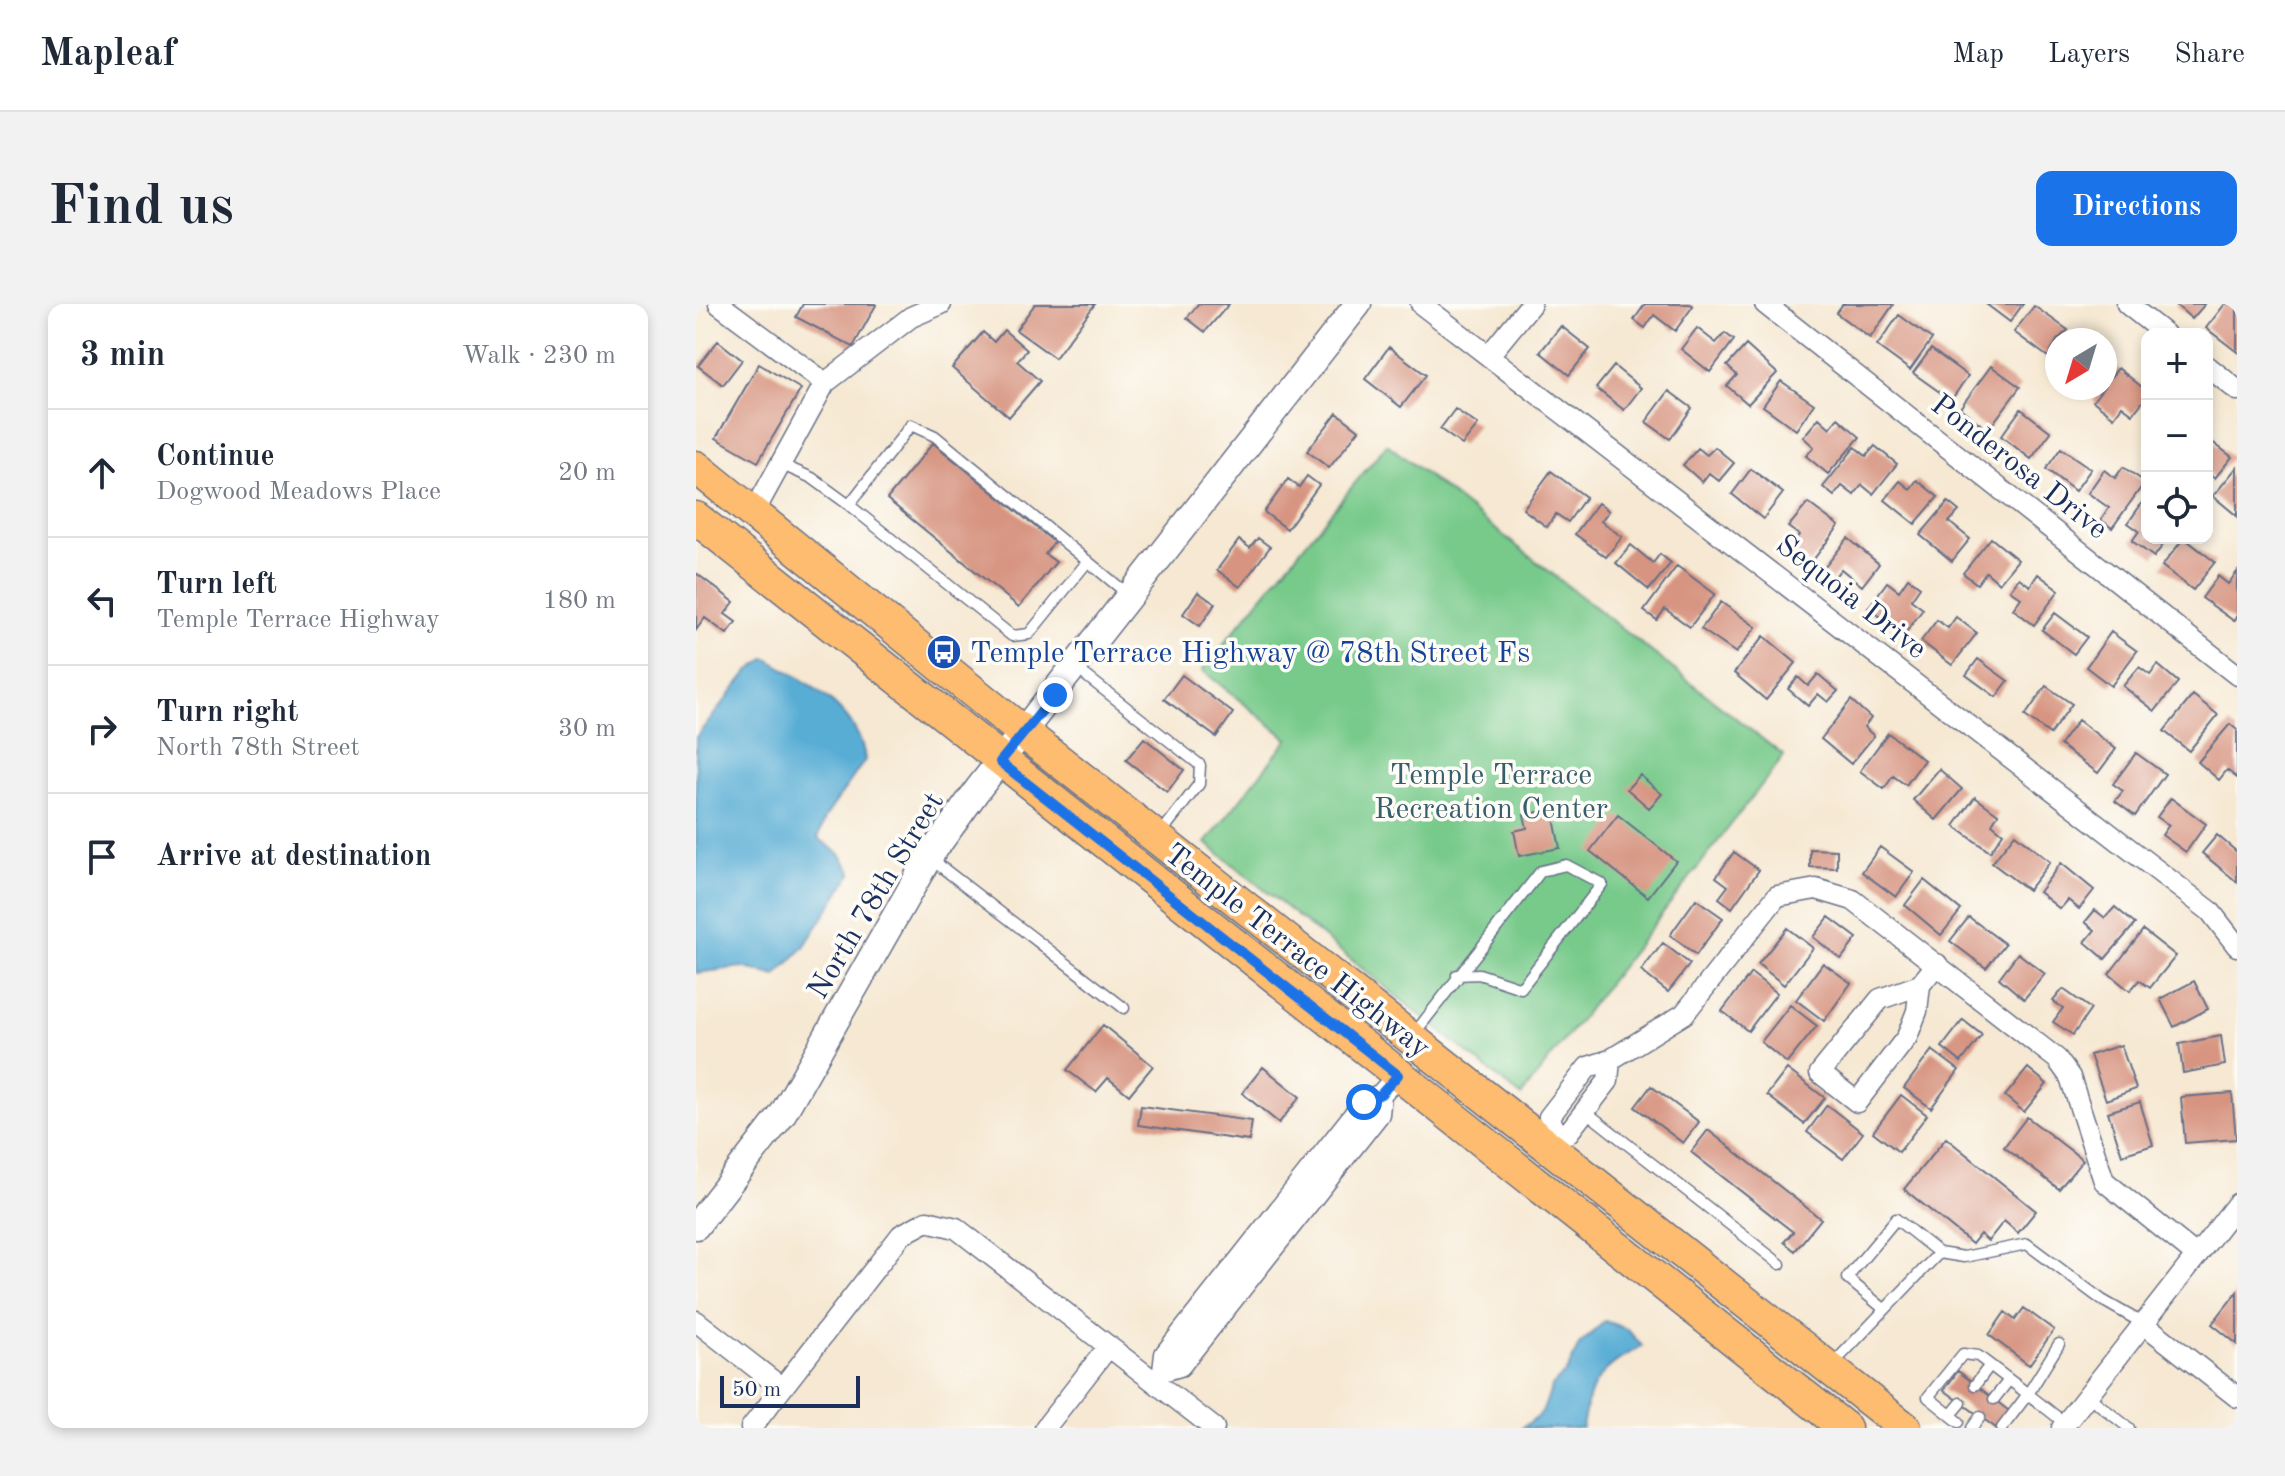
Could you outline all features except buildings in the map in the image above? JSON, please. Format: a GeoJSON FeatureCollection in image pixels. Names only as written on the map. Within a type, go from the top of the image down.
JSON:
{"type":"FeatureCollection","features":[{"type":"Feature","properties":{"kind":"main road","name":"Temple Terrace Highway"},"geometry":{"type":"LineString","coordinates":[[697,469],[1024,733],[1411,1038],[1551,1139],[1905,1428]]}},
{"type":"Feature","properties":{"kind":"main road","name":"Temple Terrace Highway"},"geometry":{"type":"LineString","coordinates":[[696,518],[1000,762],[1390,1084],[1845,1428]]}},
{"type":"Feature","properties":{"kind":"main road"},"geometry":{"type":"LineString","coordinates":[[1390,1084],[1430,1075],[1530,1150],[1551,1139]]}},
{"type":"Feature","properties":{"kind":"street"},"geometry":{"type":"LineString","coordinates":[[719,304],[825,383]]}},
{"type":"Feature","properties":{"kind":"street"},"geometry":{"type":"LineString","coordinates":[[753,514],[825,383],[911,317],[941,304]]}},
{"type":"Feature","properties":{"kind":"street","name":"North 78th Street"},"geometry":{"type":"LineString","coordinates":[[696,1226],[782,1115],[929,857],[1358,304]]}},
{"type":"Feature","properties":{"kind":"street","name":"Sequoia Drive"},"geometry":{"type":"LineString","coordinates":[[1421,304],[1490,354],[2210,911],[2237,946]]}},
{"type":"Feature","properties":{"kind":"street"},"geometry":{"type":"LineString","coordinates":[[1490,354],[1531,304]]}},
{"type":"Feature","properties":{"kind":"street","name":"Ponderosa Drive"},"geometry":{"type":"LineString","coordinates":[[1765,304],[2237,675]]}},
{"type":"Feature","properties":{"kind":"street"},"geometry":{"type":"LineString","coordinates":[[2127,304],[2157,328]]}},
{"type":"Feature","properties":{"kind":"street"},"geometry":{"type":"LineString","coordinates":[[2213,371],[2237,390]]}},
{"type":"Feature","properties":{"kind":"street"},"geometry":{"type":"LineString","coordinates":[[1610,1060],[1608,1081],[1568,1133],[1551,1139],[1549,1117],[1588,1067],[1610,1060],[1684,1014],[1769,904],[1788,892],[1816,889],[1843,894],[1937,964],[2065,1068],[2104,1181],[2197,1256]]}},
{"type":"Feature","properties":{"kind":"street"},"geometry":{"type":"LineString","coordinates":[[1920,985],[1917,1011],[1907,1037],[1857,1102],[1820,1073],[1880,999],[1920,985],[1937,964]]}},
{"type":"Feature","properties":{"kind":"street"},"geometry":{"type":"LineString","coordinates":[[1159,1376],[1165,1354],[1249,1263],[1364,1102],[1390,1084]]}},
{"type":"Feature","properties":{"kind":"street"},"geometry":{"type":"LineString","coordinates":[[2064,1426],[2237,1204]]}},
{"type":"Feature","properties":{"kind":"street"},"geometry":{"type":"LineString","coordinates":[[751,1428],[901,1235],[927,1221],[942,1222],[956,1228],[1109,1346],[1159,1376],[1214,1428]]}},
{"type":"Feature","properties":{"kind":"street"},"geometry":{"type":"LineString","coordinates":[[696,1321],[782,1388]]}},
{"type":"Feature","properties":{"kind":"street"},"geometry":{"type":"LineString","coordinates":[[2144,1324],[2237,1397]]}},
{"type":"Feature","properties":{"kind":"street"},"geometry":{"type":"LineString","coordinates":[[1045,1428],[1109,1346]]}},
{"type":"Feature","properties":{"kind":"lane"},"geometry":{"type":"LineString","coordinates":[[849,505],[911,425],[935,436],[1131,597]]}},
{"type":"Feature","properties":{"kind":"lane"},"geometry":{"type":"LineString","coordinates":[[780,464],[812,478],[849,505],[1012,636],[1029,634],[1088,561]]}},
{"type":"Feature","properties":{"kind":"lane"},"geometry":{"type":"LineString","coordinates":[[1076,668],[1200,765],[1199,784],[1157,838]]}},
{"type":"Feature","properties":{"kind":"lane"},"geometry":{"type":"LineString","coordinates":[[929,857],[1124,1008]]}},
{"type":"Feature","properties":{"kind":"lane"},"geometry":{"type":"LineString","coordinates":[[1411,1038],[1457,975],[1541,871],[1566,865],[1602,884],[1521,988],[1479,974],[1457,975]]}},
{"type":"Feature","properties":{"kind":"lane"},"geometry":{"type":"LineString","coordinates":[[1585,1111],[1780,1264]]}},
{"type":"Feature","properties":{"kind":"lane"},"geometry":{"type":"LineString","coordinates":[[1884,1309],[1847,1278],[1896,1219],[1939,1253],[1964,1257],[2027,1244],[2102,1300],[2144,1324]]}},
{"type":"Feature","properties":{"kind":"lane"},"geometry":{"type":"LineString","coordinates":[[1829,1368],[1939,1253]]}},
{"type":"Feature","properties":{"kind":"lane"},"geometry":{"type":"LineString","coordinates":[[2002,1428],[2028,1394],[2059,1344]]}},
{"type":"Feature","properties":{"kind":"lane"},"geometry":{"type":"LineString","coordinates":[[1960,1424],[1928,1397],[1963,1354],[1978,1356],[2064,1426]]}},
{"type":"Feature","properties":{"kind":"lane"},"geometry":{"type":"LineString","coordinates":[[1975,1385],[1990,1365]]}},
{"type":"Feature","properties":{"kind":"lane"},"geometry":{"type":"LineString","coordinates":[[1994,1399],[2009,1380]]}},
{"type":"Feature","properties":{"kind":"lane"},"geometry":{"type":"LineString","coordinates":[[2088,1396],[2129,1428]]}},
{"type":"Feature","properties":{"kind":"lane"},"geometry":{"type":"LineString","coordinates":[[1960,1424],[1961,1403]]}},
{"type":"Feature","properties":{"kind":"lane"},"geometry":{"type":"LineString","coordinates":[[1960,1424],[1980,1417]]}},
{"type":"Feature","properties":{"kind":"green space","name":"Temple Terrace Recreation Center"},"geometry":{"type":"Polygon","coordinates":[[[1387,444],[1784,756],[1521,1096],[1206,843],[1288,739],[1202,670],[1387,444]]]}},
{"type":"Feature","properties":{"kind":"water"},"geometry":{"type":"Polygon","coordinates":[[[766,658],[829,699],[853,726],[861,742],[865,760],[826,816],[818,838],[840,854],[852,872],[804,947],[776,976],[742,967],[696,973],[696,737],[748,672],[766,658]]]}},
{"type":"Feature","properties":{"kind":"water"},"geometry":{"type":"Polygon","coordinates":[[[1605,1321],[1627,1329],[1642,1346],[1616,1362],[1599,1378],[1593,1387],[1582,1428],[1522,1428],[1542,1413],[1552,1386],[1567,1371],[1579,1345],[1605,1321]]]}},
{"type":"Feature","properties":{"kind":"place","name":"Temple Terrace Highway @ 78th Street Fs"},"geometry":{"type":"Point","coordinates":[944,652]}},
{"type":"Feature","properties":{"kind":"route"},"geometry":{"type":"LineString","coordinates":[[1055,695],[1000,762],[1398,1075],[1381,1094],[1364,1102]]}}]}
